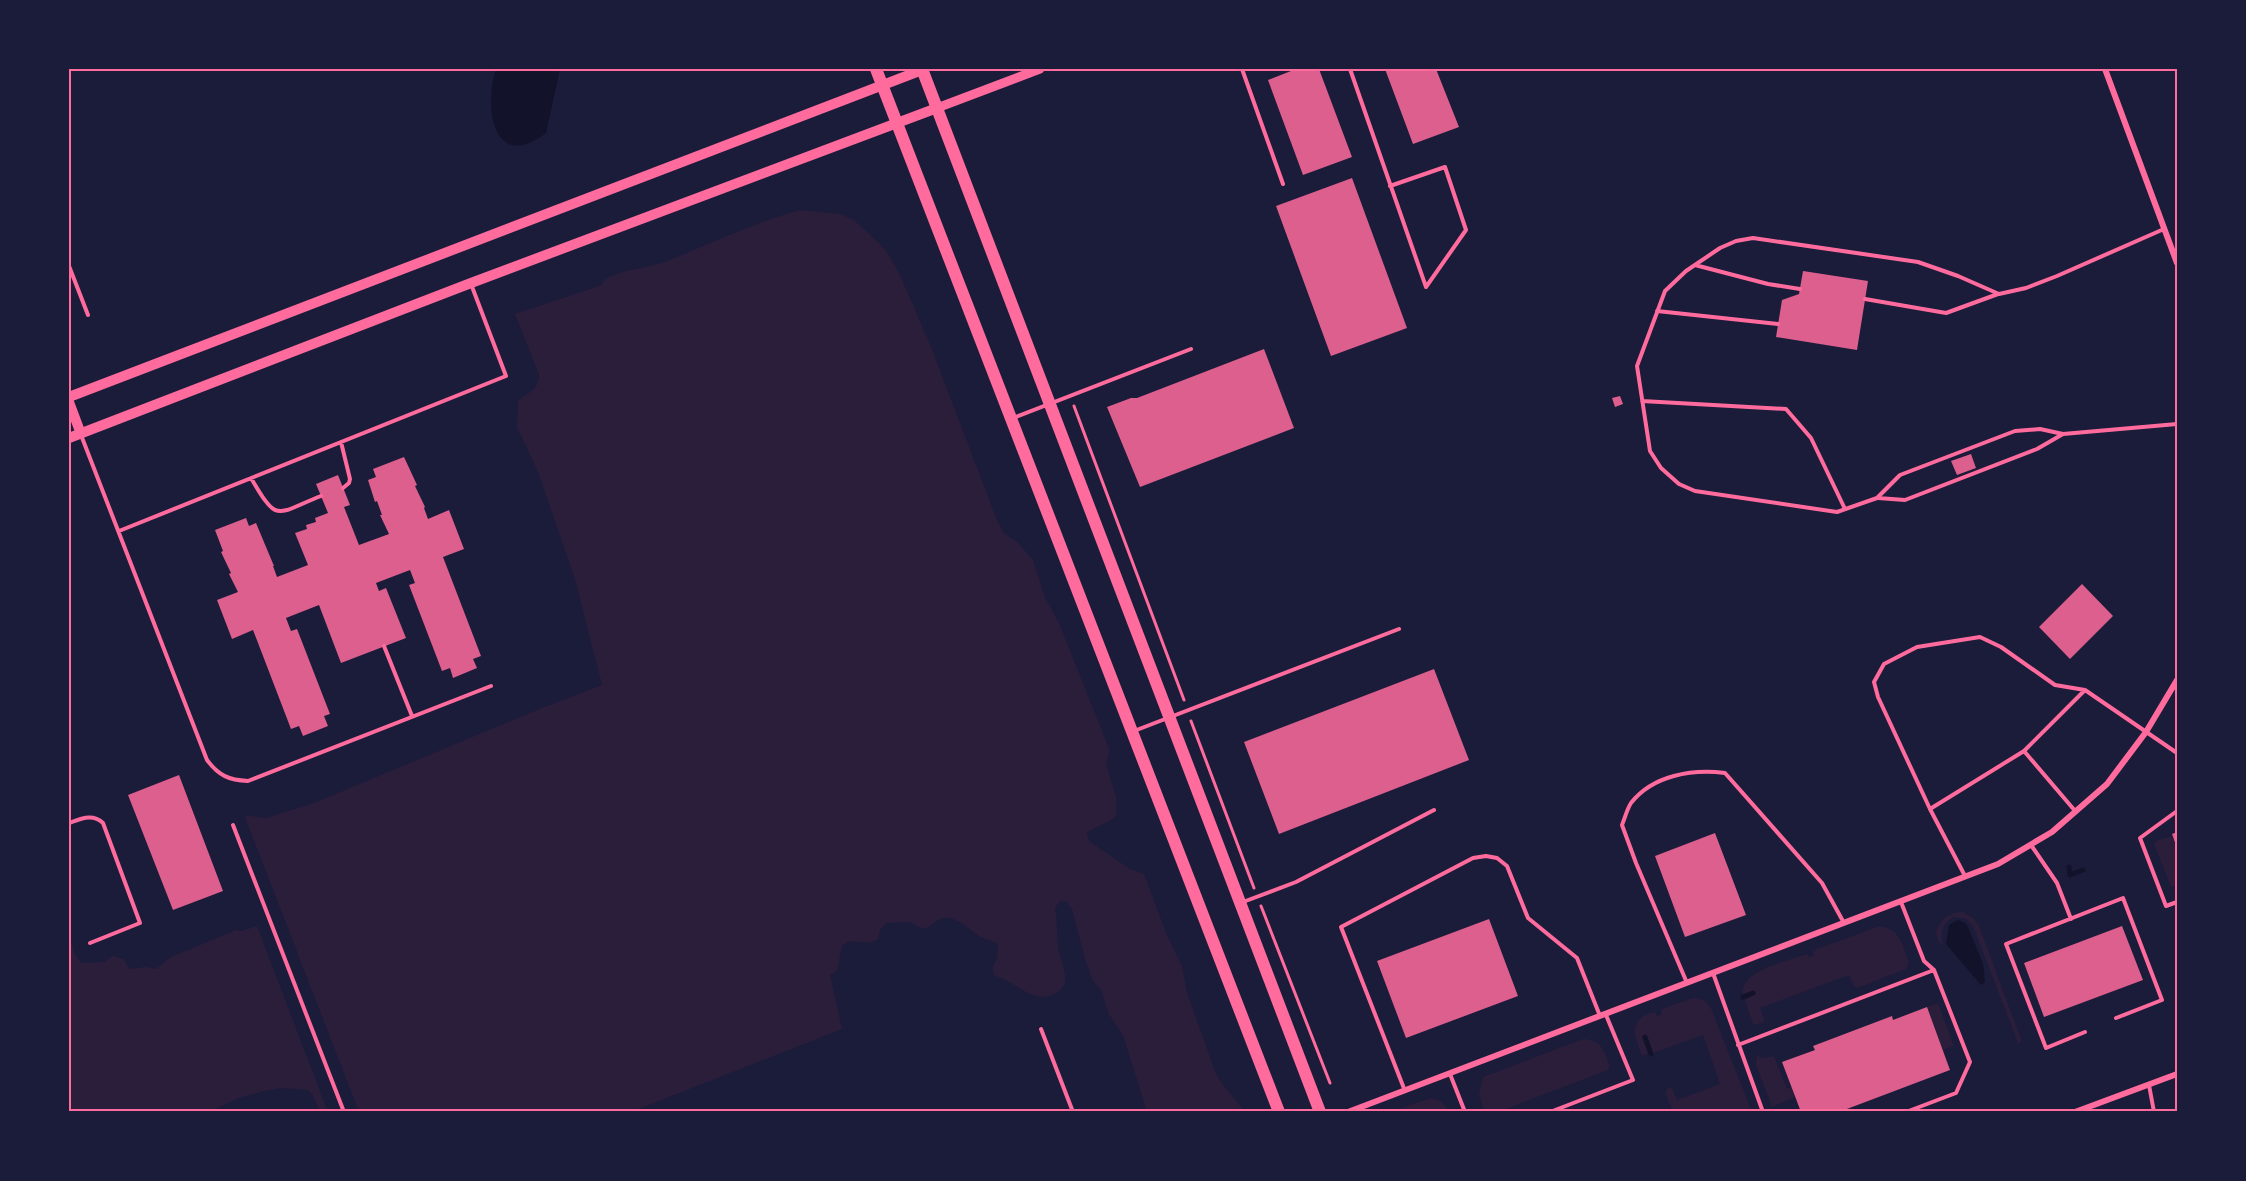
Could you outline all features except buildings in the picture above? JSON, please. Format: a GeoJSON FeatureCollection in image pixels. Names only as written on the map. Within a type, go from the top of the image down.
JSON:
{"type":"FeatureCollection","features":[{"type":"Feature","properties":{"kind":"main road"},"geometry":{"type":"LineString","coordinates":[[876,69],[1130,732],[1279,1112]]}},
{"type":"Feature","properties":{"kind":"main road"},"geometry":{"type":"LineString","coordinates":[[69,397],[922,69],[1320,1112]]}},
{"type":"Feature","properties":{"kind":"main road"},"geometry":{"type":"LineString","coordinates":[[69,438],[471,283],[937,108]]}},
{"type":"Feature","properties":{"kind":"main road"},"geometry":{"type":"LineString","coordinates":[[69,402],[81,434]]}},
{"type":"Feature","properties":{"kind":"street"},"geometry":{"type":"LineString","coordinates":[[937,108],[1040,69]]}},
{"type":"Feature","properties":{"kind":"street"},"geometry":{"type":"LineString","coordinates":[[2105,69],[2177,263]]}},
{"type":"Feature","properties":{"kind":"street"},"geometry":{"type":"LineString","coordinates":[[1348,1112],[1998,864],[2052,832],[2107,784],[2146,732],[2177,680]]}},
{"type":"Feature","properties":{"kind":"street"},"geometry":{"type":"LineString","coordinates":[[2075,1112],[2177,1074]]}},
{"type":"Feature","properties":{"kind":"lane"},"geometry":{"type":"LineString","coordinates":[[1242,69],[1283,184]]}},
{"type":"Feature","properties":{"kind":"lane"},"geometry":{"type":"LineString","coordinates":[[1350,69],[1390,186],[1426,287],[1466,230],[1445,167],[1390,186]]}},
{"type":"Feature","properties":{"kind":"lane"},"geometry":{"type":"LineString","coordinates":[[1865,299],[1946,313],[1999,294],[2026,288],[2164,229]]}},
{"type":"Feature","properties":{"kind":"lane"},"geometry":{"type":"LineString","coordinates":[[1999,294],[1918,262],[1753,238],[1736,241],[1720,248],[1695,265],[1665,291],[1637,366],[1650,451],[1661,468],[1679,484],[1695,491],[1837,512],[1877,498],[1905,500],[2037,449],[2063,434]]}},
{"type":"Feature","properties":{"kind":"lane"},"geometry":{"type":"LineString","coordinates":[[1695,265],[1768,284],[1800,288]]}},
{"type":"Feature","properties":{"kind":"lane"},"geometry":{"type":"LineString","coordinates":[[69,266],[88,315]]}},
{"type":"Feature","properties":{"kind":"lane"},"geometry":{"type":"LineString","coordinates":[[119,531],[506,376],[471,283]]}},
{"type":"Feature","properties":{"kind":"lane"},"geometry":{"type":"LineString","coordinates":[[1657,311],[1778,324]]}},
{"type":"Feature","properties":{"kind":"lane"},"geometry":{"type":"LineString","coordinates":[[1011,418],[1191,349]]}},
{"type":"Feature","properties":{"kind":"lane"},"geometry":{"type":"LineString","coordinates":[[1642,401],[1786,409],[1811,438],[1845,509]]}},
{"type":"Feature","properties":{"kind":"lane"},"geometry":{"type":"LineString","coordinates":[[1877,498],[1900,475],[2015,430],[2040,429],[2063,434],[2177,424]]}},
{"type":"Feature","properties":{"kind":"lane"},"geometry":{"type":"LineString","coordinates":[[81,434],[207,760],[223,777],[248,781],[491,686]]}},
{"type":"Feature","properties":{"kind":"lane"},"geometry":{"type":"LineString","coordinates":[[341,442],[350,478],[349,483],[343,488]]}},
{"type":"Feature","properties":{"kind":"lane"},"geometry":{"type":"LineString","coordinates":[[251,478],[268,506],[274,511],[281,512],[321,496]]}},
{"type":"Feature","properties":{"kind":"lane"},"geometry":{"type":"LineString","coordinates":[[1130,732],[1399,629]]}},
{"type":"Feature","properties":{"kind":"lane"},"geometry":{"type":"LineString","coordinates":[[1966,877],[1930,809],[1878,698],[1874,682],[1884,664],[1917,647],[1980,637],[2001,647],[2055,685],[2085,690],[2177,753]]}},
{"type":"Feature","properties":{"kind":"lane"},"geometry":{"type":"LineString","coordinates":[[384,646],[412,716]]}},
{"type":"Feature","properties":{"kind":"lane"},"geometry":{"type":"LineString","coordinates":[[1930,809],[2024,751],[2085,690]]}},
{"type":"Feature","properties":{"kind":"lane"},"geometry":{"type":"LineString","coordinates":[[2024,751],[2076,812]]}},
{"type":"Feature","properties":{"kind":"lane"},"geometry":{"type":"LineString","coordinates":[[1687,983],[1622,825],[1630,804],[1650,785],[1677,775],[1705,771],[1725,772],[1822,883],[1844,923]]}},
{"type":"Feature","properties":{"kind":"lane"},"geometry":{"type":"LineString","coordinates":[[1240,903],[1296,882],[1434,810]]}},
{"type":"Feature","properties":{"kind":"lane"},"geometry":{"type":"LineString","coordinates":[[2177,811],[2140,838],[2166,906],[2177,902]]}},
{"type":"Feature","properties":{"kind":"lane"},"geometry":{"type":"LineString","coordinates":[[69,823],[84,818],[94,818],[103,824],[140,923],[90,943]]}},
{"type":"Feature","properties":{"kind":"lane"},"geometry":{"type":"LineString","coordinates":[[233,825],[344,1112]]}},
{"type":"Feature","properties":{"kind":"lane"},"geometry":{"type":"LineString","coordinates":[[2031,845],[2057,883],[2070,919]]}},
{"type":"Feature","properties":{"kind":"lane"},"geometry":{"type":"LineString","coordinates":[[1405,1090],[1341,927],[1473,858],[1486,856],[1497,858],[1507,866],[1528,918],[1577,958],[1633,1080],[1550,1112]]}},
{"type":"Feature","properties":{"kind":"lane"},"geometry":{"type":"LineString","coordinates":[[2085,1032],[2046,1048],[2006,944],[2123,898],[2162,1000],[2116,1018]]}},
{"type":"Feature","properties":{"kind":"lane"},"geometry":{"type":"LineString","coordinates":[[1901,902],[1924,962],[1934,970],[1970,1062],[1956,1093],[1906,1112]]}},
{"type":"Feature","properties":{"kind":"lane"},"geometry":{"type":"LineString","coordinates":[[1738,1045],[1934,970]]}},
{"type":"Feature","properties":{"kind":"lane"},"geometry":{"type":"LineString","coordinates":[[1713,973],[1763,1112]]}},
{"type":"Feature","properties":{"kind":"lane"},"geometry":{"type":"LineString","coordinates":[[1041,1029],[1073,1112]]}},
{"type":"Feature","properties":{"kind":"lane"},"geometry":{"type":"LineString","coordinates":[[1449,1073],[1465,1112]]}},
{"type":"Feature","properties":{"kind":"lane"},"geometry":{"type":"LineString","coordinates":[[2149,1085],[2154,1112]]}},
{"type":"Feature","properties":{"kind":"path"},"geometry":{"type":"LineString","coordinates":[[1071,396],[1330,1083]]}},
{"type":"Feature","properties":{"kind":"shaded area"},"geometry":{"type":"Polygon","coordinates":[[[496,69],[560,69],[546,133],[528,143],[514,145],[504,141],[492,117],[492,85],[496,69]]]}},
{"type":"Feature","properties":{"kind":"shaded area"},"geometry":{"type":"Polygon","coordinates":[[[800,210],[840,214],[854,220],[880,244],[900,275],[931,347],[997,520],[1003,532],[1018,543],[1033,560],[1045,597],[1059,623],[1110,751],[1106,763],[1116,798],[1116,816],[1087,833],[1089,841],[1130,869],[1144,874],[1167,935],[1182,966],[1187,993],[1215,1071],[1220,1081],[1245,1112],[1147,1112],[1123,1035],[1109,1014],[1101,990],[1093,981],[1072,909],[1066,901],[1060,901],[1055,908],[1058,946],[1065,977],[1062,989],[1049,996],[1042,997],[1032,994],[995,976],[992,968],[997,958],[998,944],[979,936],[956,920],[940,919],[923,929],[910,922],[886,923],[880,930],[878,939],[870,943],[849,941],[842,946],[837,971],[830,975],[842,1029],[631,1112],[359,1112],[244,815],[266,818],[314,803],[602,685],[574,576],[538,472],[517,427],[518,401],[535,387],[539,375],[515,314],[602,285],[603,281],[617,274],[665,262],[748,227],[800,210]]]}},
{"type":"Feature","properties":{"kind":"shaded area"},"geometry":{"type":"Polygon","coordinates":[[[2172,836],[2177,849],[2177,885],[2171,887],[2154,844],[2156,841],[2172,836]]]}},
{"type":"Feature","properties":{"kind":"shaded area"},"geometry":{"type":"Polygon","coordinates":[[[1963,912],[1973,918],[1979,926],[2021,1042],[2018,1043],[1973,926],[1966,919],[1953,917],[1944,925],[1942,944],[1939,943],[1936,933],[1943,920],[1953,913],[1963,912]]]}},
{"type":"Feature","properties":{"kind":"shaded area"},"geometry":{"type":"Polygon","coordinates":[[[1958,920],[1968,927],[1983,964],[1985,982],[1981,985],[1946,944],[1949,925],[1958,920]]]}},
{"type":"Feature","properties":{"kind":"shaded area"},"geometry":{"type":"Polygon","coordinates":[[[257,926],[328,1112],[320,1112],[308,1090],[282,1088],[239,1098],[209,1112],[69,1112],[69,938],[76,956],[82,963],[104,962],[113,956],[124,959],[129,969],[146,967],[156,969],[171,957],[236,930],[241,931],[257,926]]]}},
{"type":"Feature","properties":{"kind":"shaded area"},"geometry":{"type":"Polygon","coordinates":[[[1877,927],[1890,929],[1899,938],[1909,963],[1906,969],[1857,988],[1849,975],[1760,1008],[1765,1021],[1757,1025],[1753,1024],[1745,1001],[1749,996],[1748,993],[1743,994],[1744,986],[1755,974],[1800,956],[1808,954],[1809,957],[1814,956],[1813,952],[1817,949],[1877,927]]]}},
{"type":"Feature","properties":{"kind":"shaded area"},"geometry":{"type":"Polygon","coordinates":[[[1693,998],[1704,1000],[1711,1008],[1752,1112],[1673,1112],[1665,1093],[1668,1087],[1672,1088],[1677,1100],[1720,1084],[1703,1035],[1653,1053],[1646,1035],[1642,1037],[1648,1052],[1645,1056],[1641,1054],[1634,1032],[1641,1018],[1655,1012],[1657,1016],[1662,1014],[1661,1010],[1664,1008],[1693,998]]]}},
{"type":"Feature","properties":{"kind":"shaded area"},"geometry":{"type":"Polygon","coordinates":[[[1938,1003],[1954,1046],[1943,1050],[1927,1007],[1938,1003]]]}},
{"type":"Feature","properties":{"kind":"shaded area"},"geometry":{"type":"Polygon","coordinates":[[[1583,1039],[1594,1041],[1601,1047],[1610,1066],[1608,1070],[1498,1112],[1485,1112],[1479,1094],[1483,1077],[1583,1039]]]}},
{"type":"Feature","properties":{"kind":"shaded area"},"geometry":{"type":"Polygon","coordinates":[[[1757,1056],[1764,1058],[1774,1056],[1787,1089],[1791,1087],[1795,1097],[1772,1107],[1756,1065],[1757,1056]]]}},
{"type":"Feature","properties":{"kind":"shaded area"},"geometry":{"type":"Polygon","coordinates":[[[1431,1098],[1441,1101],[1450,1112],[1390,1112],[1431,1098]]]}},
{"type":"Feature","properties":{"kind":"waterway"},"geometry":{"type":"LineString","coordinates":[[2069,867],[2070,875],[2083,870]]}},
{"type":"Feature","properties":{"kind":"waterway"},"geometry":{"type":"LineString","coordinates":[[1743,997],[1753,993]]}},
{"type":"Feature","properties":{"kind":"waterway"},"geometry":{"type":"LineString","coordinates":[[1645,1037],[1651,1054]]}}]}
